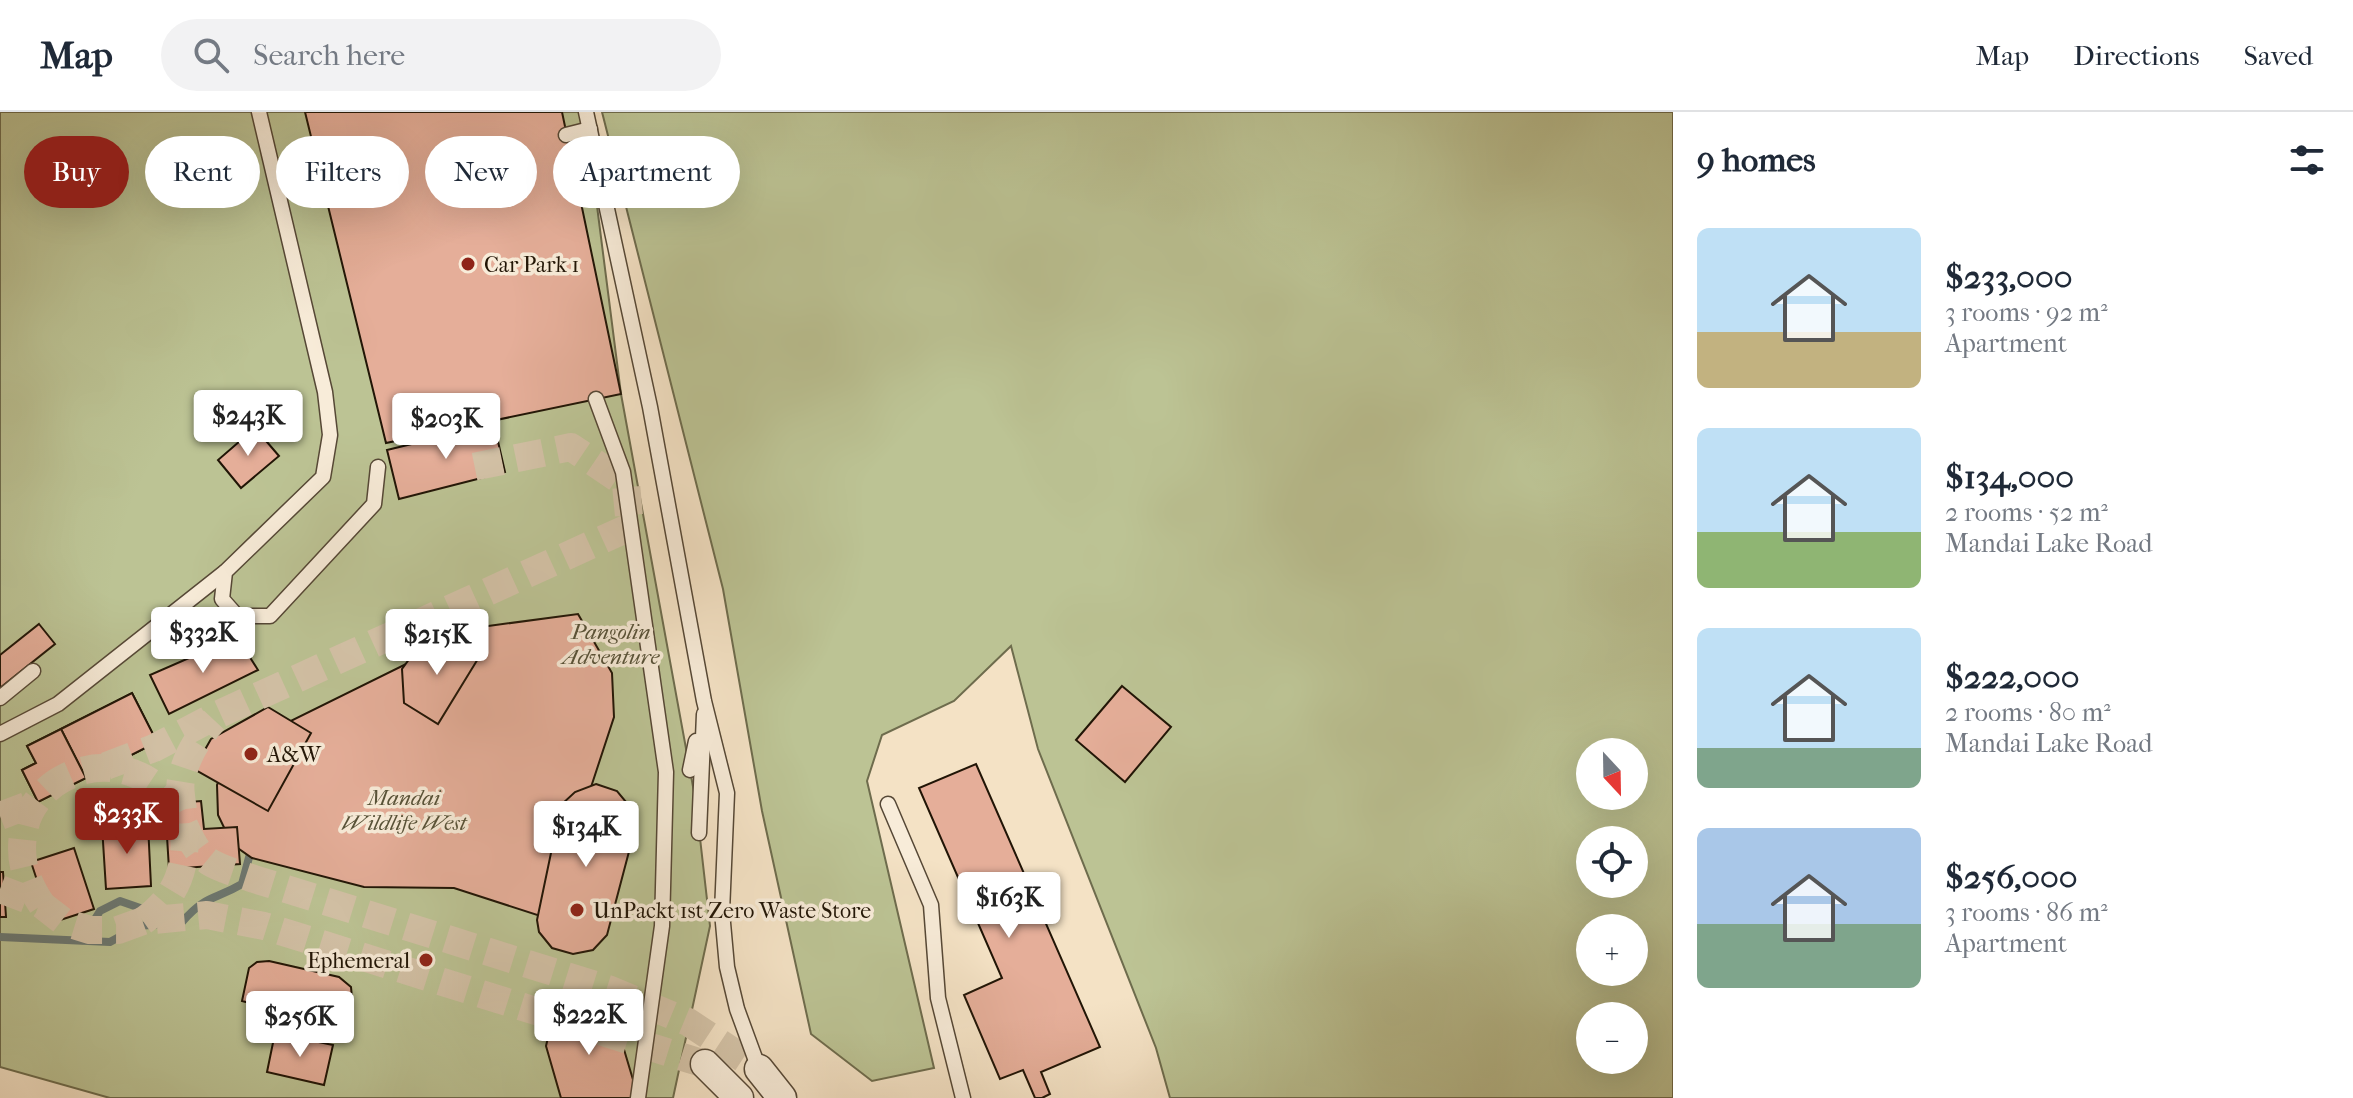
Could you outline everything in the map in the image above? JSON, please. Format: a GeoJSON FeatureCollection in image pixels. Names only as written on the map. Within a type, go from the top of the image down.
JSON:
{"type":"FeatureCollection","features":[{"type":"Feature","properties":{"kind":"street"},"geometry":{"type":"LineString","coordinates":[[705,1064],[722,1077],[739,1098]]}},
{"type":"Feature","properties":{"kind":"street"},"geometry":{"type":"LineString","coordinates":[[759,1069],[782,1098]]}},
{"type":"Feature","properties":{"kind":"lane"},"geometry":{"type":"LineString","coordinates":[[0,734],[58,704],[225,572],[323,477],[330,435],[325,392],[259,112]]}},
{"type":"Feature","properties":{"kind":"lane"},"geometry":{"type":"LineString","coordinates":[[586,112],[650,407],[704,701],[727,793],[722,912],[727,967],[737,1009],[759,1069]]}},
{"type":"Feature","properties":{"kind":"lane"},"geometry":{"type":"LineString","coordinates":[[566,135],[590,129]]}},
{"type":"Feature","properties":{"kind":"lane"},"geometry":{"type":"LineString","coordinates":[[596,399],[623,472],[666,772],[662,926],[638,1098]]}},
{"type":"Feature","properties":{"kind":"lane"},"geometry":{"type":"LineString","coordinates":[[225,572],[222,599],[237,616],[270,616],[374,504],[378,467]]}},
{"type":"Feature","properties":{"kind":"lane"},"geometry":{"type":"LineString","coordinates":[[0,698],[33,671]]}},
{"type":"Feature","properties":{"kind":"lane"},"geometry":{"type":"LineString","coordinates":[[690,770],[704,701]]}},
{"type":"Feature","properties":{"kind":"lane"},"geometry":{"type":"LineString","coordinates":[[699,833],[704,701]]}},
{"type":"Feature","properties":{"kind":"lane"},"geometry":{"type":"LineString","coordinates":[[888,804],[931,905],[938,998],[963,1098]]}},
{"type":"Feature","properties":{"kind":"green space","name":"Mandai Wildlife West"},"geometry":{"type":"Polygon","coordinates":[[[0,112],[585,112],[588,136],[553,136],[553,208],[597,208],[621,394],[696,803],[710,926],[673,1098],[110,1098],[0,1067],[0,112]]]}},
{"type":"Feature","properties":{"kind":"green space"},"geometry":{"type":"Polygon","coordinates":[[[602,112],[1673,112],[1673,1098],[1170,1098],[1156,1048],[1038,749],[1011,646],[954,701],[882,735],[867,781],[934,1068],[872,1081],[811,1034],[762,811],[723,589],[626,208],[740,208],[740,136],[608,136],[602,112]]]}},
{"type":"Feature","properties":{"kind":"building","name":"Car Park 1"},"geometry":{"type":"Polygon","coordinates":[[[305,112],[562,112],[567,136],[553,136],[553,208],[582,208],[621,394],[386,443],[328,208],[409,208],[409,136],[311,136],[305,112]]]}},
{"type":"Feature","properties":{"kind":"building"},"geometry":{"type":"Polygon","coordinates":[[[494,424],[505,472],[399,499],[387,450],[494,424]]]}},
{"type":"Feature","properties":{"kind":"building"},"geometry":{"type":"Polygon","coordinates":[[[255,428],[279,456],[241,488],[218,460],[255,428]]]}},
{"type":"Feature","properties":{"kind":"building"},"geometry":{"type":"Polygon","coordinates":[[[578,614],[612,673],[614,717],[573,842],[618,856],[593,933],[454,888],[364,887],[252,858],[232,844],[218,815],[217,785],[225,766],[244,744],[481,627],[578,614]]]}},
{"type":"Feature","properties":{"kind":"building"},"geometry":{"type":"Polygon","coordinates":[[[39,624],[55,644],[0,688],[0,655],[39,624]]]}},
{"type":"Feature","properties":{"kind":"building"},"geometry":{"type":"Polygon","coordinates":[[[237,637],[258,670],[169,714],[150,675],[237,637]]]}},
{"type":"Feature","properties":{"kind":"building"},"geometry":{"type":"Polygon","coordinates":[[[444,641],[484,649],[438,724],[404,703],[402,669],[418,647],[444,641]]]}},
{"type":"Feature","properties":{"kind":"building"},"geometry":{"type":"Polygon","coordinates":[[[1122,686],[1171,727],[1125,782],[1076,740],[1122,686]]]}},
{"type":"Feature","properties":{"kind":"building"},"geometry":{"type":"Polygon","coordinates":[[[132,693],[157,742],[38,802],[22,770],[36,763],[27,746],[132,693]]]}},
{"type":"Feature","properties":{"kind":"building"},"geometry":{"type":"Polygon","coordinates":[[[132,693],[157,742],[86,778],[61,729],[132,693]]]}},
{"type":"Feature","properties":{"kind":"building","name":"A&W"},"geometry":{"type":"Polygon","coordinates":[[[268,707],[311,733],[268,811],[194,769],[211,739],[268,707]]]}},
{"type":"Feature","properties":{"kind":"building"},"geometry":{"type":"Polygon","coordinates":[[[61,729],[86,778],[38,802],[22,770],[36,763],[27,746],[61,729]]]}},
{"type":"Feature","properties":{"kind":"building"},"geometry":{"type":"Polygon","coordinates":[[[976,764],[1100,1047],[1041,1072],[1050,1094],[1042,1098],[1035,1098],[1023,1070],[1000,1079],[964,995],[1002,978],[919,788],[976,764]]]}},
{"type":"Feature","properties":{"kind":"building"},"geometry":{"type":"Polygon","coordinates":[[[596,784],[617,791],[631,808],[636,825],[607,935],[593,950],[573,954],[552,948],[539,932],[537,920],[561,805],[575,792],[596,784]]]}},
{"type":"Feature","properties":{"kind":"building"},"geometry":{"type":"Polygon","coordinates":[[[201,801],[204,829],[237,827],[240,864],[169,869],[165,804],[201,801]]]}},
{"type":"Feature","properties":{"kind":"building"},"geometry":{"type":"Polygon","coordinates":[[[148,824],[151,886],[106,889],[102,826],[148,824]]]}},
{"type":"Feature","properties":{"kind":"building"},"geometry":{"type":"Polygon","coordinates":[[[74,848],[94,909],[51,923],[31,862],[74,848]]]}},
{"type":"Feature","properties":{"kind":"building"},"geometry":{"type":"Polygon","coordinates":[[[0,872],[3,872],[6,917],[0,917],[0,872]]]}},
{"type":"Feature","properties":{"kind":"building"},"geometry":{"type":"Polygon","coordinates":[[[269,961],[339,977],[351,987],[352,998],[344,1028],[242,1001],[249,968],[257,962],[269,961]]]}},
{"type":"Feature","properties":{"kind":"building"},"geometry":{"type":"Polygon","coordinates":[[[589,1008],[607,1016],[617,1026],[634,1083],[631,1098],[561,1098],[546,1046],[550,1029],[565,1015],[589,1008]]]}},
{"type":"Feature","properties":{"kind":"building"},"geometry":{"type":"Polygon","coordinates":[[[275,1033],[333,1045],[324,1085],[267,1072],[275,1033]]]}},
{"type":"Feature","properties":{"kind":"waterway"},"geometry":{"type":"LineString","coordinates":[[0,937],[110,942],[139,926],[182,922],[204,902],[242,884],[252,846]]}},
{"type":"Feature","properties":{"kind":"waterway"},"geometry":{"type":"LineString","coordinates":[[82,940],[100,911],[120,901],[143,909],[162,924]]}},
{"type":"Feature","properties":{"kind":"tunnel"},"geometry":{"type":"LineString","coordinates":[[106,766],[154,748],[219,714],[630,527],[626,484],[571,447],[463,469]]}},
{"type":"Feature","properties":{"kind":"tunnel"},"geometry":{"type":"LineString","coordinates":[[143,921],[167,898],[180,873],[185,844],[181,780],[193,748],[214,720]]}},
{"type":"Feature","properties":{"kind":"tunnel"},"geometry":{"type":"LineString","coordinates":[[42,905],[23,860],[24,830],[33,807],[50,787],[64,778],[93,769],[123,770],[150,782],[162,792],[173,804],[196,848],[208,861],[218,866],[608,989],[688,1022],[759,1069]]}},
{"type":"Feature","properties":{"kind":"tunnel"},"geometry":{"type":"LineString","coordinates":[[0,816],[34,803]]}},
{"type":"Feature","properties":{"kind":"tunnel"},"geometry":{"type":"LineString","coordinates":[[0,889],[42,905],[64,922],[90,930],[118,930],[143,921],[207,915],[264,926],[705,1064]]}},
{"type":"Feature","properties":{"kind":"place","name":"Car Park 1"},"geometry":{"type":"Point","coordinates":[468,264]}},
{"type":"Feature","properties":{"kind":"place","name":"A&W"},"geometry":{"type":"Point","coordinates":[251,754]}},
{"type":"Feature","properties":{"kind":"place","name":"UnPackt 1st Zero Waste Store"},"geometry":{"type":"Point","coordinates":[577,910]}},
{"type":"Feature","properties":{"kind":"place","name":"Ephemeral"},"geometry":{"type":"Point","coordinates":[426,960]}},
{"type":"Feature","properties":{"kind":"park label","name":"Pangolin Adventure"},"geometry":{"type":"Point","coordinates":[611,644]}}]}
